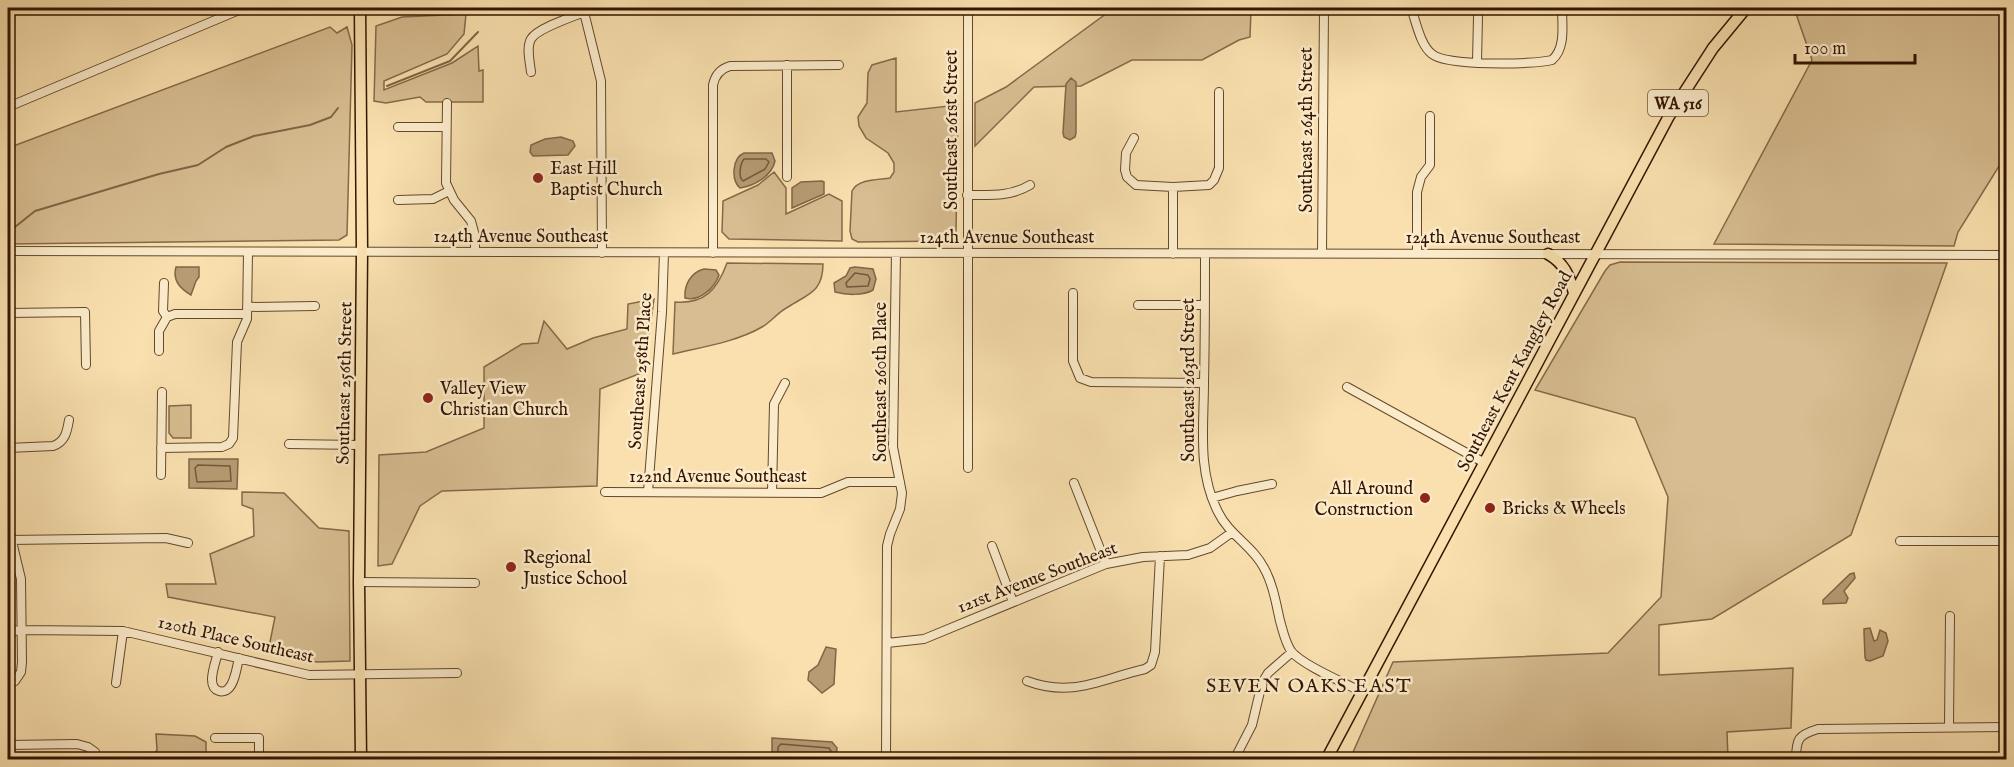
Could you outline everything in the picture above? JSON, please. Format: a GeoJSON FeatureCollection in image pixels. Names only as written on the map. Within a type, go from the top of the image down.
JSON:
{"type":"FeatureCollection","features":[{"type":"Feature","properties":{"kind":"main road","name":"Southeast 256th Street"},"geometry":{"type":"LineString","coordinates":[[360,8],[361,759]]}},
{"type":"Feature","properties":{"kind":"main road","name":"Southeast Kent Kangley Road"},"geometry":{"type":"LineString","coordinates":[[1326,759],[1669,116],[1713,48],[1746,8]]}},
{"type":"Feature","properties":{"kind":"main road"},"geometry":{"type":"LineString","coordinates":[[1548,254],[1563,265],[1574,293]]}},
{"type":"Feature","properties":{"kind":"street"},"geometry":{"type":"LineString","coordinates":[[8,106],[244,8]]}},
{"type":"Feature","properties":{"kind":"street"},"geometry":{"type":"LineString","coordinates":[[531,72],[529,48],[533,36],[583,10],[594,8]]}},
{"type":"Feature","properties":{"kind":"street","name":"Southeast 261st Street"},"geometry":{"type":"LineString","coordinates":[[968,8],[968,468]]}},
{"type":"Feature","properties":{"kind":"street","name":"Southeast 264th Street"},"geometry":{"type":"LineString","coordinates":[[1322,253],[1324,8]]}},
{"type":"Feature","properties":{"kind":"street"},"geometry":{"type":"LineString","coordinates":[[1411,8],[1425,46],[1432,54],[1452,62],[1544,62],[1552,60],[1557,56],[1562,42],[1562,8]]}},
{"type":"Feature","properties":{"kind":"street"},"geometry":{"type":"LineString","coordinates":[[583,10],[601,81],[602,253]]}},
{"type":"Feature","properties":{"kind":"street"},"geometry":{"type":"LineString","coordinates":[[1477,62],[1478,17]]}},
{"type":"Feature","properties":{"kind":"street"},"geometry":{"type":"LineString","coordinates":[[786,177],[787,65]]}},
{"type":"Feature","properties":{"kind":"street"},"geometry":{"type":"LineString","coordinates":[[713,253],[714,78],[721,70],[730,66],[839,65]]}},
{"type":"Feature","properties":{"kind":"street"},"geometry":{"type":"LineString","coordinates":[[1134,138],[1126,153],[1125,170],[1127,177],[1136,185],[1204,187],[1214,180],[1219,168],[1219,92]]}},
{"type":"Feature","properties":{"kind":"street"},"geometry":{"type":"LineString","coordinates":[[447,103],[445,178],[449,191],[471,221],[475,236],[475,252]]}},
{"type":"Feature","properties":{"kind":"street"},"geometry":{"type":"LineString","coordinates":[[1417,253],[1417,192],[1421,177],[1430,165],[1430,116]]}},
{"type":"Feature","properties":{"kind":"street"},"geometry":{"type":"LineString","coordinates":[[398,128],[446,127]]}},
{"type":"Feature","properties":{"kind":"street"},"geometry":{"type":"LineString","coordinates":[[967,195],[1008,194],[1018,192],[1030,185]]}},
{"type":"Feature","properties":{"kind":"street"},"geometry":{"type":"LineString","coordinates":[[1173,187],[1173,254]]}},
{"type":"Feature","properties":{"kind":"street"},"geometry":{"type":"LineString","coordinates":[[398,200],[432,199],[449,191]]}},
{"type":"Feature","properties":{"kind":"street","name":"124th Avenue Southeast"},"geometry":{"type":"LineString","coordinates":[[8,251],[2007,255]]}},
{"type":"Feature","properties":{"kind":"street"},"geometry":{"type":"LineString","coordinates":[[161,448],[222,447],[231,441],[234,431],[237,342],[246,323],[248,252]]}},
{"type":"Feature","properties":{"kind":"street","name":"Southeast 258th Place"},"geometry":{"type":"LineString","coordinates":[[648,492],[664,253]]}},
{"type":"Feature","properties":{"kind":"street","name":"Southeast 260th Place"},"geometry":{"type":"LineString","coordinates":[[886,759],[887,546],[900,509],[900,482],[893,447],[896,253]]}},
{"type":"Feature","properties":{"kind":"street","name":"Southeast 263rd Street"},"geometry":{"type":"LineString","coordinates":[[1205,254],[1203,465],[1218,513],[1231,533],[1264,566],[1292,652]]}},
{"type":"Feature","properties":{"kind":"street"},"geometry":{"type":"LineString","coordinates":[[164,283],[163,311],[167,317]]}},
{"type":"Feature","properties":{"kind":"street"},"geometry":{"type":"LineString","coordinates":[[1073,293],[1073,361],[1080,378],[1091,382],[1204,383]]}},
{"type":"Feature","properties":{"kind":"street"},"geometry":{"type":"LineString","coordinates":[[1138,305],[1205,305]]}},
{"type":"Feature","properties":{"kind":"street"},"geometry":{"type":"LineString","coordinates":[[159,351],[159,331],[167,317],[175,314],[315,306]]}},
{"type":"Feature","properties":{"kind":"street"},"geometry":{"type":"LineString","coordinates":[[8,313],[85,312],[86,365]]}},
{"type":"Feature","properties":{"kind":"street"},"geometry":{"type":"LineString","coordinates":[[772,493],[774,404],[785,383]]}},
{"type":"Feature","properties":{"kind":"street"},"geometry":{"type":"LineString","coordinates":[[1347,387],[1484,462]]}},
{"type":"Feature","properties":{"kind":"street"},"geometry":{"type":"LineString","coordinates":[[161,475],[162,392]]}},
{"type":"Feature","properties":{"kind":"street"},"geometry":{"type":"LineString","coordinates":[[8,448],[59,444],[67,432],[69,420]]}},
{"type":"Feature","properties":{"kind":"street"},"geometry":{"type":"LineString","coordinates":[[289,444],[360,445]]}},
{"type":"Feature","properties":{"kind":"street","name":"122nd Avenue Southeast"},"geometry":{"type":"LineString","coordinates":[[605,492],[821,493],[848,482],[900,482]]}},
{"type":"Feature","properties":{"kind":"street"},"geometry":{"type":"LineString","coordinates":[[1074,483],[1106,564]]}},
{"type":"Feature","properties":{"kind":"street"},"geometry":{"type":"LineString","coordinates":[[1212,498],[1237,490],[1272,484]]}},
{"type":"Feature","properties":{"kind":"street"},"geometry":{"type":"LineString","coordinates":[[8,525],[9,540],[21,579],[22,662],[21,672],[15,681]]}},
{"type":"Feature","properties":{"kind":"street","name":"121st Avenue Southeast"},"geometry":{"type":"LineString","coordinates":[[887,643],[924,639],[1106,564],[1127,559],[1188,555],[1200,552],[1231,533]]}},
{"type":"Feature","properties":{"kind":"street"},"geometry":{"type":"LineString","coordinates":[[9,540],[166,538],[188,543]]}},
{"type":"Feature","properties":{"kind":"street"},"geometry":{"type":"LineString","coordinates":[[1900,541],[2007,541]]}},
{"type":"Feature","properties":{"kind":"street"},"geometry":{"type":"LineString","coordinates":[[992,546],[1013,602]]}},
{"type":"Feature","properties":{"kind":"street"},"geometry":{"type":"LineString","coordinates":[[1028,681],[1051,688],[1079,688],[1145,669],[1150,665],[1155,652],[1160,556]]}},
{"type":"Feature","properties":{"kind":"street"},"geometry":{"type":"LineString","coordinates":[[359,582],[475,583]]}},
{"type":"Feature","properties":{"kind":"street"},"geometry":{"type":"LineString","coordinates":[[1949,727],[1950,616]]}},
{"type":"Feature","properties":{"kind":"street","name":"120th Place Southeast"},"geometry":{"type":"LineString","coordinates":[[8,632],[23,630],[123,631],[309,675],[457,673]]}},
{"type":"Feature","properties":{"kind":"street"},"geometry":{"type":"LineString","coordinates":[[116,683],[123,631]]}},
{"type":"Feature","properties":{"kind":"street"},"geometry":{"type":"LineString","coordinates":[[218,652],[212,682],[220,691],[225,691],[230,687],[239,658]]}},
{"type":"Feature","properties":{"kind":"street"},"geometry":{"type":"LineString","coordinates":[[1234,759],[1252,725],[1262,683],[1273,668],[1292,652],[1303,661],[1362,692]]}},
{"type":"Feature","properties":{"kind":"street"},"geometry":{"type":"LineString","coordinates":[[1796,759],[1796,744],[1802,736],[1818,729],[1833,727],[2007,727]]}},
{"type":"Feature","properties":{"kind":"street"},"geometry":{"type":"LineString","coordinates":[[215,738],[259,738],[259,759]]}},
{"type":"Feature","properties":{"kind":"street"},"geometry":{"type":"LineString","coordinates":[[8,745],[77,744],[95,752]]}},
{"type":"Feature","properties":{"kind":"shaded area"},"geometry":{"type":"Polygon","coordinates":[[[1114,8],[1166,8],[1167,12],[1251,10],[1250,37],[1239,40],[1202,60],[1132,60],[1081,86],[1034,87],[975,146],[975,103],[1006,87],[1114,8]]]}},
{"type":"Feature","properties":{"kind":"shaded area"},"geometry":{"type":"Polygon","coordinates":[[[1794,8],[2006,8],[2006,155],[1958,232],[1954,246],[1714,244],[1812,60],[1794,8]]]}},
{"type":"Feature","properties":{"kind":"shaded area"},"geometry":{"type":"Polygon","coordinates":[[[466,14],[464,34],[447,54],[384,81],[384,90],[452,63],[478,46],[479,71],[483,70],[483,102],[426,102],[420,97],[386,103],[374,101],[376,26],[402,17],[466,14]]]}},
{"type":"Feature","properties":{"kind":"shaded area"},"geometry":{"type":"Polygon","coordinates":[[[330,27],[337,33],[347,27],[352,45],[347,235],[339,240],[8,244],[8,148],[330,27]]]}},
{"type":"Feature","properties":{"kind":"shaded area"},"geometry":{"type":"Polygon","coordinates":[[[896,58],[896,112],[958,105],[956,233],[947,241],[858,242],[852,239],[850,231],[852,191],[863,182],[890,178],[894,172],[894,163],[888,153],[866,138],[859,126],[858,117],[867,103],[868,73],[872,65],[896,58]]]}},
{"type":"Feature","properties":{"kind":"shaded area"},"geometry":{"type":"Polygon","coordinates":[[[774,172],[786,188],[786,214],[829,194],[842,201],[842,241],[729,239],[722,232],[723,201],[758,185],[774,172]]]}},
{"type":"Feature","properties":{"kind":"shaded area"},"geometry":{"type":"Polygon","coordinates":[[[1620,262],[1947,263],[1851,535],[1712,619],[1659,625],[1659,675],[1793,668],[1791,728],[1727,732],[1728,759],[1350,759],[1393,662],[1608,653],[1661,597],[1668,497],[1635,418],[1535,390],[1605,271],[1610,265],[1620,262]]]}},
{"type":"Feature","properties":{"kind":"shaded area"},"geometry":{"type":"Polygon","coordinates":[[[727,263],[823,264],[820,281],[813,291],[784,309],[762,327],[730,340],[673,354],[675,302],[702,298],[719,281],[727,263]]]}},
{"type":"Feature","properties":{"kind":"shaded area"},"geometry":{"type":"Polygon","coordinates":[[[654,299],[644,372],[600,389],[597,486],[442,491],[420,506],[392,564],[378,566],[379,455],[426,452],[484,428],[484,367],[522,344],[538,343],[544,321],[567,349],[593,338],[627,329],[628,304],[654,299]]]}},
{"type":"Feature","properties":{"kind":"shaded area"},"geometry":{"type":"Polygon","coordinates":[[[191,405],[191,438],[173,438],[169,433],[169,406],[191,405]]]}},
{"type":"Feature","properties":{"kind":"shaded area"},"geometry":{"type":"Polygon","coordinates":[[[242,492],[284,493],[319,528],[349,531],[350,661],[317,662],[268,652],[275,617],[168,597],[166,584],[216,584],[210,554],[254,536],[253,509],[242,505],[242,492]]]}},
{"type":"Feature","properties":{"kind":"shaded area"},"geometry":{"type":"Polygon","coordinates":[[[156,734],[195,736],[206,742],[206,759],[151,759],[157,750],[156,734]]]}},
{"type":"Feature","properties":{"kind":"water"},"geometry":{"type":"Polygon","coordinates":[[[1071,78],[1076,82],[1076,133],[1075,137],[1070,140],[1064,137],[1063,133],[1066,84],[1071,78]]]}},
{"type":"Feature","properties":{"kind":"water"},"geometry":{"type":"Polygon","coordinates":[[[561,137],[573,141],[575,146],[568,155],[533,156],[530,152],[531,145],[545,139],[561,137]]]}},
{"type":"Feature","properties":{"kind":"water"},"geometry":{"type":"Polygon","coordinates":[[[744,153],[772,153],[775,161],[766,176],[751,185],[740,188],[735,180],[734,169],[737,159],[744,153]]]}},
{"type":"Feature","properties":{"kind":"water"},"geometry":{"type":"Polygon","coordinates":[[[801,182],[824,182],[824,194],[792,208],[792,188],[801,182]]]}},
{"type":"Feature","properties":{"kind":"water"},"geometry":{"type":"Polygon","coordinates":[[[176,267],[199,267],[199,277],[191,295],[178,284],[175,276],[176,267]]]}},
{"type":"Feature","properties":{"kind":"water"},"geometry":{"type":"Polygon","coordinates":[[[850,268],[873,269],[876,279],[873,290],[854,294],[835,292],[834,283],[846,276],[850,268]]]}},
{"type":"Feature","properties":{"kind":"water"},"geometry":{"type":"Polygon","coordinates":[[[704,269],[716,270],[719,275],[714,285],[701,296],[685,298],[689,280],[695,273],[704,269]]]}},
{"type":"Feature","properties":{"kind":"water"},"geometry":{"type":"Polygon","coordinates":[[[189,459],[238,459],[237,489],[189,488],[189,459]]]}},
{"type":"Feature","properties":{"kind":"water"},"geometry":{"type":"Polygon","coordinates":[[[1854,573],[1855,578],[1844,591],[1848,598],[1846,603],[1823,604],[1823,600],[1850,574],[1854,573]]]}},
{"type":"Feature","properties":{"kind":"water"},"geometry":{"type":"Polygon","coordinates":[[[1870,628],[1874,641],[1877,640],[1880,630],[1886,633],[1888,641],[1883,656],[1870,661],[1865,657],[1864,629],[1870,628]]]}},
{"type":"Feature","properties":{"kind":"water"},"geometry":{"type":"Polygon","coordinates":[[[826,647],[836,649],[834,684],[822,693],[808,680],[809,672],[818,665],[826,647]]]}},
{"type":"Feature","properties":{"kind":"water"},"geometry":{"type":"Polygon","coordinates":[[[772,738],[832,742],[837,748],[836,759],[772,759],[772,738]]]}},
{"type":"Feature","properties":{"kind":"waterway"},"geometry":{"type":"LineString","coordinates":[[387,86],[450,61],[478,32]]}},
{"type":"Feature","properties":{"kind":"waterway"},"geometry":{"type":"LineString","coordinates":[[8,230],[35,211],[159,174],[198,165],[226,147],[254,136],[310,125],[331,117],[338,108]]}},
{"type":"Feature","properties":{"kind":"place","name":"East Hill Baptist Church"},"geometry":{"type":"Point","coordinates":[538,178]}},
{"type":"Feature","properties":{"kind":"place","name":"Valley View Christian Church"},"geometry":{"type":"Point","coordinates":[428,398]}},
{"type":"Feature","properties":{"kind":"place","name":"All Around Construction"},"geometry":{"type":"Point","coordinates":[1425,498]}},
{"type":"Feature","properties":{"kind":"place","name":"Bricks & Wheels"},"geometry":{"type":"Point","coordinates":[1490,508]}},
{"type":"Feature","properties":{"kind":"place","name":"Regional Justice School"},"geometry":{"type":"Point","coordinates":[511,567]}},
{"type":"Feature","properties":{"kind":"district","name":"SEVEN OAKS EAST"},"geometry":{"type":"Point","coordinates":[1309,685]}}]}
